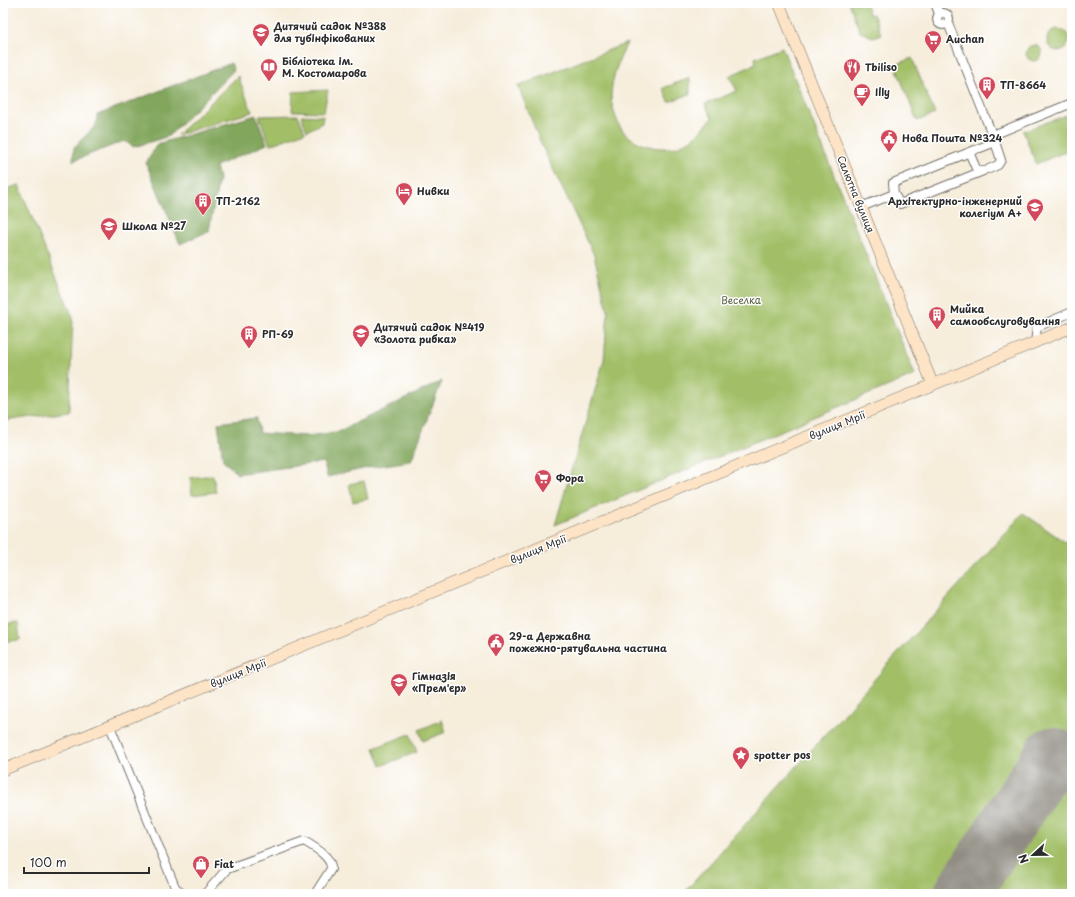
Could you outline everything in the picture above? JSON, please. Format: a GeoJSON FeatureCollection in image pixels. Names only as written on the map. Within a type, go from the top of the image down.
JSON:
{"type":"FeatureCollection","features":[{"type":"Feature","properties":{"kind":"street","name":"Салютна вулиця"},"geometry":{"type":"LineString","coordinates":[[779,3],[933,386]]}},
{"type":"Feature","properties":{"kind":"street"},"geometry":{"type":"LineString","coordinates":[[935,3],[939,14],[947,15],[949,19],[948,23],[994,138],[1001,160],[998,165],[900,204],[894,194],[893,183],[975,150],[994,138],[1072,103]]}},
{"type":"Feature","properties":{"kind":"street"},"geometry":{"type":"LineString","coordinates":[[975,150],[983,171]]}},
{"type":"Feature","properties":{"kind":"street"},"geometry":{"type":"LineString","coordinates":[[861,207],[894,194]]}},
{"type":"Feature","properties":{"kind":"street"},"geometry":{"type":"LineString","coordinates":[[1035,343],[1037,327],[1072,312]]}},
{"type":"Feature","properties":{"kind":"street","name":"вулиця Мрії"},"geometry":{"type":"LineString","coordinates":[[3,770],[933,386],[1072,327]]}},
{"type":"Feature","properties":{"kind":"street"},"geometry":{"type":"LineString","coordinates":[[110,726],[175,888],[183,894]]}},
{"type":"Feature","properties":{"kind":"street"},"geometry":{"type":"LineString","coordinates":[[205,894],[227,869],[304,841],[325,856],[332,865],[315,894]]}},
{"type":"Feature","properties":{"kind":"green space"},"geometry":{"type":"Polygon","coordinates":[[[849,3],[865,3],[870,15],[873,14],[881,34],[873,37],[860,32],[849,3]]]}},
{"type":"Feature","properties":{"kind":"green space"},"geometry":{"type":"Polygon","coordinates":[[[1058,29],[1066,32],[1069,40],[1066,48],[1058,51],[1050,48],[1047,40],[1050,32],[1058,29]]]}},
{"type":"Feature","properties":{"kind":"green space","name":"Веселка"},"geometry":{"type":"Polygon","coordinates":[[[627,43],[613,81],[611,97],[618,123],[626,134],[639,143],[647,146],[664,148],[679,146],[693,138],[712,118],[705,104],[737,91],[729,76],[756,64],[755,58],[782,47],[915,375],[555,525],[604,360],[608,311],[594,255],[542,146],[518,86],[627,43]]]}},
{"type":"Feature","properties":{"kind":"green space"},"geometry":{"type":"Polygon","coordinates":[[[1034,45],[1040,47],[1042,53],[1040,59],[1034,61],[1028,59],[1026,53],[1028,47],[1034,45]]]}},
{"type":"Feature","properties":{"kind":"green space"},"geometry":{"type":"Polygon","coordinates":[[[912,58],[935,114],[917,121],[895,65],[912,58]]]}},
{"type":"Feature","properties":{"kind":"green space"},"geometry":{"type":"Polygon","coordinates":[[[231,63],[234,70],[169,136],[134,147],[124,141],[73,161],[74,147],[96,125],[97,115],[231,63]]]}},
{"type":"Feature","properties":{"kind":"green space"},"geometry":{"type":"Polygon","coordinates":[[[238,76],[252,112],[177,135],[238,76]]]}},
{"type":"Feature","properties":{"kind":"green space"},"geometry":{"type":"Polygon","coordinates":[[[690,78],[690,94],[669,102],[663,88],[690,78]]]}},
{"type":"Feature","properties":{"kind":"green space"},"geometry":{"type":"Polygon","coordinates":[[[328,90],[324,112],[292,111],[293,92],[328,90]]]}},
{"type":"Feature","properties":{"kind":"green space"},"geometry":{"type":"Polygon","coordinates":[[[1072,113],[1072,149],[1036,164],[1023,131],[1072,113]]]}},
{"type":"Feature","properties":{"kind":"green space"},"geometry":{"type":"Polygon","coordinates":[[[256,115],[267,144],[216,166],[219,179],[209,231],[180,244],[146,163],[157,144],[256,115]]]}},
{"type":"Feature","properties":{"kind":"green space"},"geometry":{"type":"Polygon","coordinates":[[[298,115],[305,132],[270,145],[259,116],[298,115]]]}},
{"type":"Feature","properties":{"kind":"green space"},"geometry":{"type":"Polygon","coordinates":[[[301,115],[323,116],[322,123],[307,131],[301,115]]]}},
{"type":"Feature","properties":{"kind":"green space"},"geometry":{"type":"Polygon","coordinates":[[[19,185],[73,318],[69,412],[3,421],[3,190],[19,185]]]}},
{"type":"Feature","properties":{"kind":"green space"},"geometry":{"type":"Polygon","coordinates":[[[442,381],[411,461],[372,467],[327,477],[324,462],[237,474],[223,460],[218,423],[257,418],[259,433],[307,436],[337,432],[442,381]]]}},
{"type":"Feature","properties":{"kind":"green space"},"geometry":{"type":"Polygon","coordinates":[[[213,475],[216,492],[192,495],[190,478],[213,475]]]}},
{"type":"Feature","properties":{"kind":"green space"},"geometry":{"type":"Polygon","coordinates":[[[364,481],[368,499],[353,502],[349,484],[364,481]]]}},
{"type":"Feature","properties":{"kind":"green space"},"geometry":{"type":"Polygon","coordinates":[[[1023,513],[1072,547],[1072,894],[683,894],[1023,513]]]}},
{"type":"Feature","properties":{"kind":"green space"},"geometry":{"type":"Polygon","coordinates":[[[18,623],[20,640],[3,642],[3,625],[18,623]]]}},
{"type":"Feature","properties":{"kind":"green space"},"geometry":{"type":"Polygon","coordinates":[[[442,720],[446,732],[423,741],[419,730],[442,720]]]}},
{"type":"Feature","properties":{"kind":"green space"},"geometry":{"type":"Polygon","coordinates":[[[410,734],[417,752],[381,766],[374,748],[410,734]]]}},
{"type":"Feature","properties":{"kind":"taxiway"},"geometry":{"type":"LineString","coordinates":[[1030,788],[1035,783],[1050,776],[1055,776],[1072,783]]}},
{"type":"Feature","properties":{"kind":"runway"},"geometry":{"type":"LineString","coordinates":[[962,894],[1052,755]]}},
{"type":"Feature","properties":{"kind":"place","name":"Дитячий садок №388 для тубінфікованих"},"geometry":{"type":"Point","coordinates":[261,47]}},
{"type":"Feature","properties":{"kind":"place","name":"Auchan"},"geometry":{"type":"Point","coordinates":[933,54]}},
{"type":"Feature","properties":{"kind":"place","name":"Бібліотека ім. М. Костомарова"},"geometry":{"type":"Point","coordinates":[269,82]}},
{"type":"Feature","properties":{"kind":"place","name":"Tbiliso"},"geometry":{"type":"Point","coordinates":[852,82]}},
{"type":"Feature","properties":{"kind":"place","name":"ТП-8664"},"geometry":{"type":"Point","coordinates":[987,100]}},
{"type":"Feature","properties":{"kind":"place","name":"Illy"},"geometry":{"type":"Point","coordinates":[862,107]}},
{"type":"Feature","properties":{"kind":"place","name":"Нова Пошта №324"},"geometry":{"type":"Point","coordinates":[889,153]}},
{"type":"Feature","properties":{"kind":"place","name":"Нивки"},"geometry":{"type":"Point","coordinates":[404,206]}},
{"type":"Feature","properties":{"kind":"place","name":"ТП-2162"},"geometry":{"type":"Point","coordinates":[203,216]}},
{"type":"Feature","properties":{"kind":"place","name":"Архітектурно-інженерний колегіум А+"},"geometry":{"type":"Point","coordinates":[1035,222]}},
{"type":"Feature","properties":{"kind":"place","name":"Школа №27"},"geometry":{"type":"Point","coordinates":[109,241]}},
{"type":"Feature","properties":{"kind":"place","name":"Мийка самообслуговування"},"geometry":{"type":"Point","coordinates":[937,330]}},
{"type":"Feature","properties":{"kind":"place","name":"Дитячий садок №419 «Золота рибка»"},"geometry":{"type":"Point","coordinates":[361,348]}},
{"type":"Feature","properties":{"kind":"place","name":"РП-69"},"geometry":{"type":"Point","coordinates":[249,349]}},
{"type":"Feature","properties":{"kind":"place","name":"Фора"},"geometry":{"type":"Point","coordinates":[543,493]}},
{"type":"Feature","properties":{"kind":"place","name":"29-а Державна пожежно-рятувальна частина"},"geometry":{"type":"Point","coordinates":[496,657]}},
{"type":"Feature","properties":{"kind":"place","name":"Гімназія «Прем'єр»"},"geometry":{"type":"Point","coordinates":[399,697]}},
{"type":"Feature","properties":{"kind":"place","name":"spotter pos"},"geometry":{"type":"Point","coordinates":[741,770]}},
{"type":"Feature","properties":{"kind":"place","name":"Fiat"},"geometry":{"type":"Point","coordinates":[201,879]}}]}
